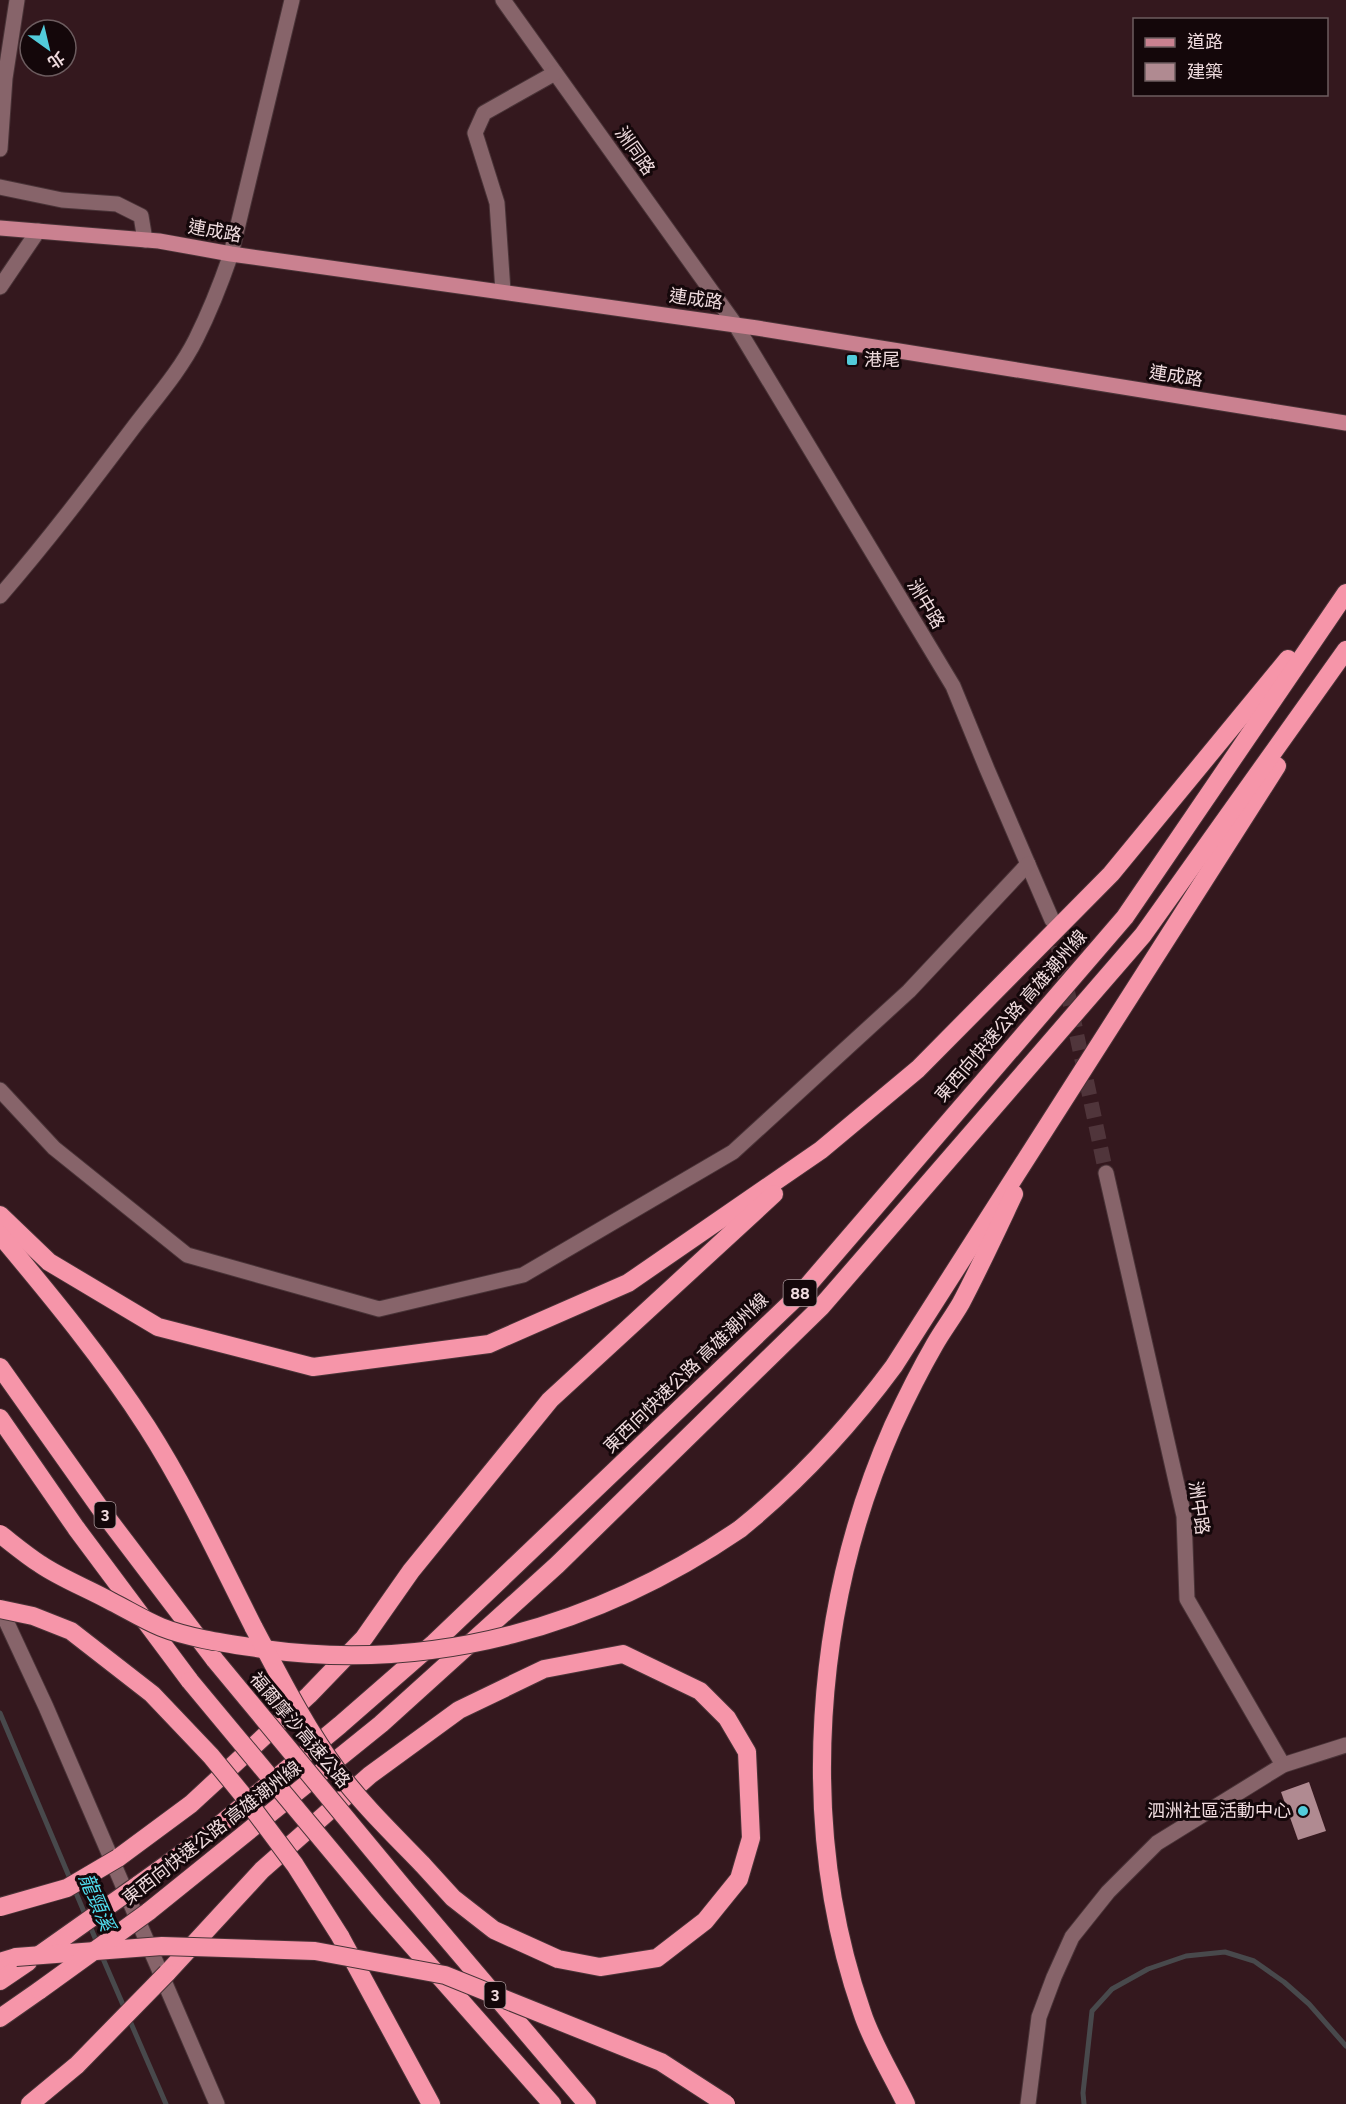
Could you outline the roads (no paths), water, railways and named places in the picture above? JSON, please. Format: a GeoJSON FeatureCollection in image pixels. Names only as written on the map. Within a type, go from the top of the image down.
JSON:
{"type":"FeatureCollection","features":[{"type":"Feature","properties":{"kind":"highway"},"geometry":{"type":"LineString","coordinates":[[0,1907],[67,1888],[118,1858],[191,1804],[309,1695],[364,1638],[411,1571],[550,1400],[822,1150],[918,1070],[1111,874],[1346,591]]}},
{"type":"Feature","properties":{"kind":"highway","name":"東西向快速公路 高雄潮州線"},"geometry":{"type":"LineString","coordinates":[[0,1981],[204,1837],[340,1725],[435,1643],[803,1291],[1125,917],[1346,591]]}},
{"type":"Feature","properties":{"kind":"highway","name":"東西向快速公路 高雄潮州線"},"geometry":{"type":"LineString","coordinates":[[0,2018],[147,1912],[381,1724],[557,1565],[821,1307],[1143,935],[1346,650]]}},
{"type":"Feature","properties":{"kind":"highway"},"geometry":{"type":"LineString","coordinates":[[0,1534],[40,1564],[162,1627],[201,1638],[271,1650],[363,1655],[444,1649],[524,1633],[562,1621],[600,1607],[672,1573],[740,1529],[814,1462],[870,1398],[916,1333],[1346,656]]}},
{"type":"Feature","properties":{"kind":"highway"},"geometry":{"type":"LineString","coordinates":[[906,2104],[862,2014],[844,1946],[830,1876],[822,1770],[825,1689],[830,1643],[861,1510],[894,1425],[925,1363],[960,1304],[1056,1110]]}},
{"type":"Feature","properties":{"kind":"highway"},"geometry":{"type":"LineString","coordinates":[[0,1215],[49,1262],[158,1327],[314,1367],[489,1344],[628,1283],[822,1150]]}},
{"type":"Feature","properties":{"kind":"highway"},"geometry":{"type":"LineString","coordinates":[[0,1235],[103,1362],[148,1428],[187,1497],[298,1712],[338,1772],[373,1814],[453,1898],[494,1930],[558,1959],[600,1967],[657,1958],[705,1921],[739,1879],[751,1838],[747,1752],[727,1718],[700,1691],[622,1654],[544,1669],[459,1710],[370,1775],[262,1870],[167,1973],[77,2065],[30,2104]]}},
{"type":"Feature","properties":{"kind":"highway","name":"福爾摩沙高速公路"},"geometry":{"type":"LineString","coordinates":[[0,1367],[102,1511],[215,1660],[587,2104]]}},
{"type":"Feature","properties":{"kind":"highway","name":"3"},"geometry":{"type":"LineString","coordinates":[[0,1418],[76,1528],[190,1681],[378,1906],[552,2104]]}},
{"type":"Feature","properties":{"kind":"highway"},"geometry":{"type":"LineString","coordinates":[[0,1608],[33,1616],[71,1631],[152,1694],[210,1756],[242,1794],[295,1865],[340,1936],[431,2104]]}},
{"type":"Feature","properties":{"kind":"highway"},"geometry":{"type":"LineString","coordinates":[[0,1962],[16,1957],[162,1946],[315,1950],[445,1975],[661,2062],[726,2104]]}},
{"type":"Feature","properties":{"kind":"main road","name":"連成路"},"geometry":{"type":"LineString","coordinates":[[0,228],[145,240],[735,324],[1346,423]]}},
{"type":"Feature","properties":{"kind":"street"},"geometry":{"type":"LineString","coordinates":[[0,149],[5,78],[17,0]]}},
{"type":"Feature","properties":{"kind":"street"},"geometry":{"type":"LineString","coordinates":[[0,596],[44,545],[168,381],[195,341],[218,292],[231,254],[292,0]]}},
{"type":"Feature","properties":{"kind":"street","name":"洲同路"},"geometry":{"type":"LineString","coordinates":[[503,0],[735,324]]}},
{"type":"Feature","properties":{"kind":"street"},"geometry":{"type":"LineString","coordinates":[[503,291],[497,203],[475,134],[484,113],[555,73]]}},
{"type":"Feature","properties":{"kind":"street"},"geometry":{"type":"LineString","coordinates":[[0,187],[62,200],[117,204],[141,216],[145,240]]}},
{"type":"Feature","properties":{"kind":"street"},"geometry":{"type":"LineString","coordinates":[[0,287],[38,231]]}},
{"type":"Feature","properties":{"kind":"street","name":"洲中路"},"geometry":{"type":"LineString","coordinates":[[735,324],[953,686],[1052,920]]}},
{"type":"Feature","properties":{"kind":"street"},"geometry":{"type":"LineString","coordinates":[[0,1090],[54,1148],[187,1255],[379,1309],[523,1275],[733,1152],[909,991],[1028,864]]}},
{"type":"Feature","properties":{"kind":"street","name":"洲中路"},"geometry":{"type":"LineString","coordinates":[[1106,1173],[1184,1516],[1187,1599],[1283,1765]]}},
{"type":"Feature","properties":{"kind":"street"},"geometry":{"type":"LineString","coordinates":[[0,1608],[46,1707],[217,2104]]}},
{"type":"Feature","properties":{"kind":"street"},"geometry":{"type":"LineString","coordinates":[[1028,2104],[1039,2017],[1072,1937],[1108,1892],[1157,1843],[1283,1765],[1346,1745]]}},
{"type":"Feature","properties":{"kind":"waterway","name":"龍頸溪"},"geometry":{"type":"LineString","coordinates":[[0,1713],[98,1945]]}},
{"type":"Feature","properties":{"kind":"waterway"},"geometry":{"type":"LineString","coordinates":[[1084,2104],[1083,2093],[1092,2011],[1112,1989],[1148,1969],[1186,1956],[1225,1952],[1254,1961],[1284,1982],[1309,2004],[1346,2046]]}},
{"type":"Feature","properties":{"kind":"waterway","name":"龍頸溪"},"geometry":{"type":"LineString","coordinates":[[101,1954],[166,2104]]}},
{"type":"Feature","properties":{"kind":"tunnel"},"geometry":{"type":"LineString","coordinates":[[1053,923],[1106,1173]]}},
{"type":"Feature","properties":{"kind":"place","name":"港尾"},"geometry":{"type":"Point","coordinates":[852,360]}},
{"type":"Feature","properties":{"kind":"place","name":"泗洲社區活動中心"},"geometry":{"type":"Point","coordinates":[1303,1811]}}]}
